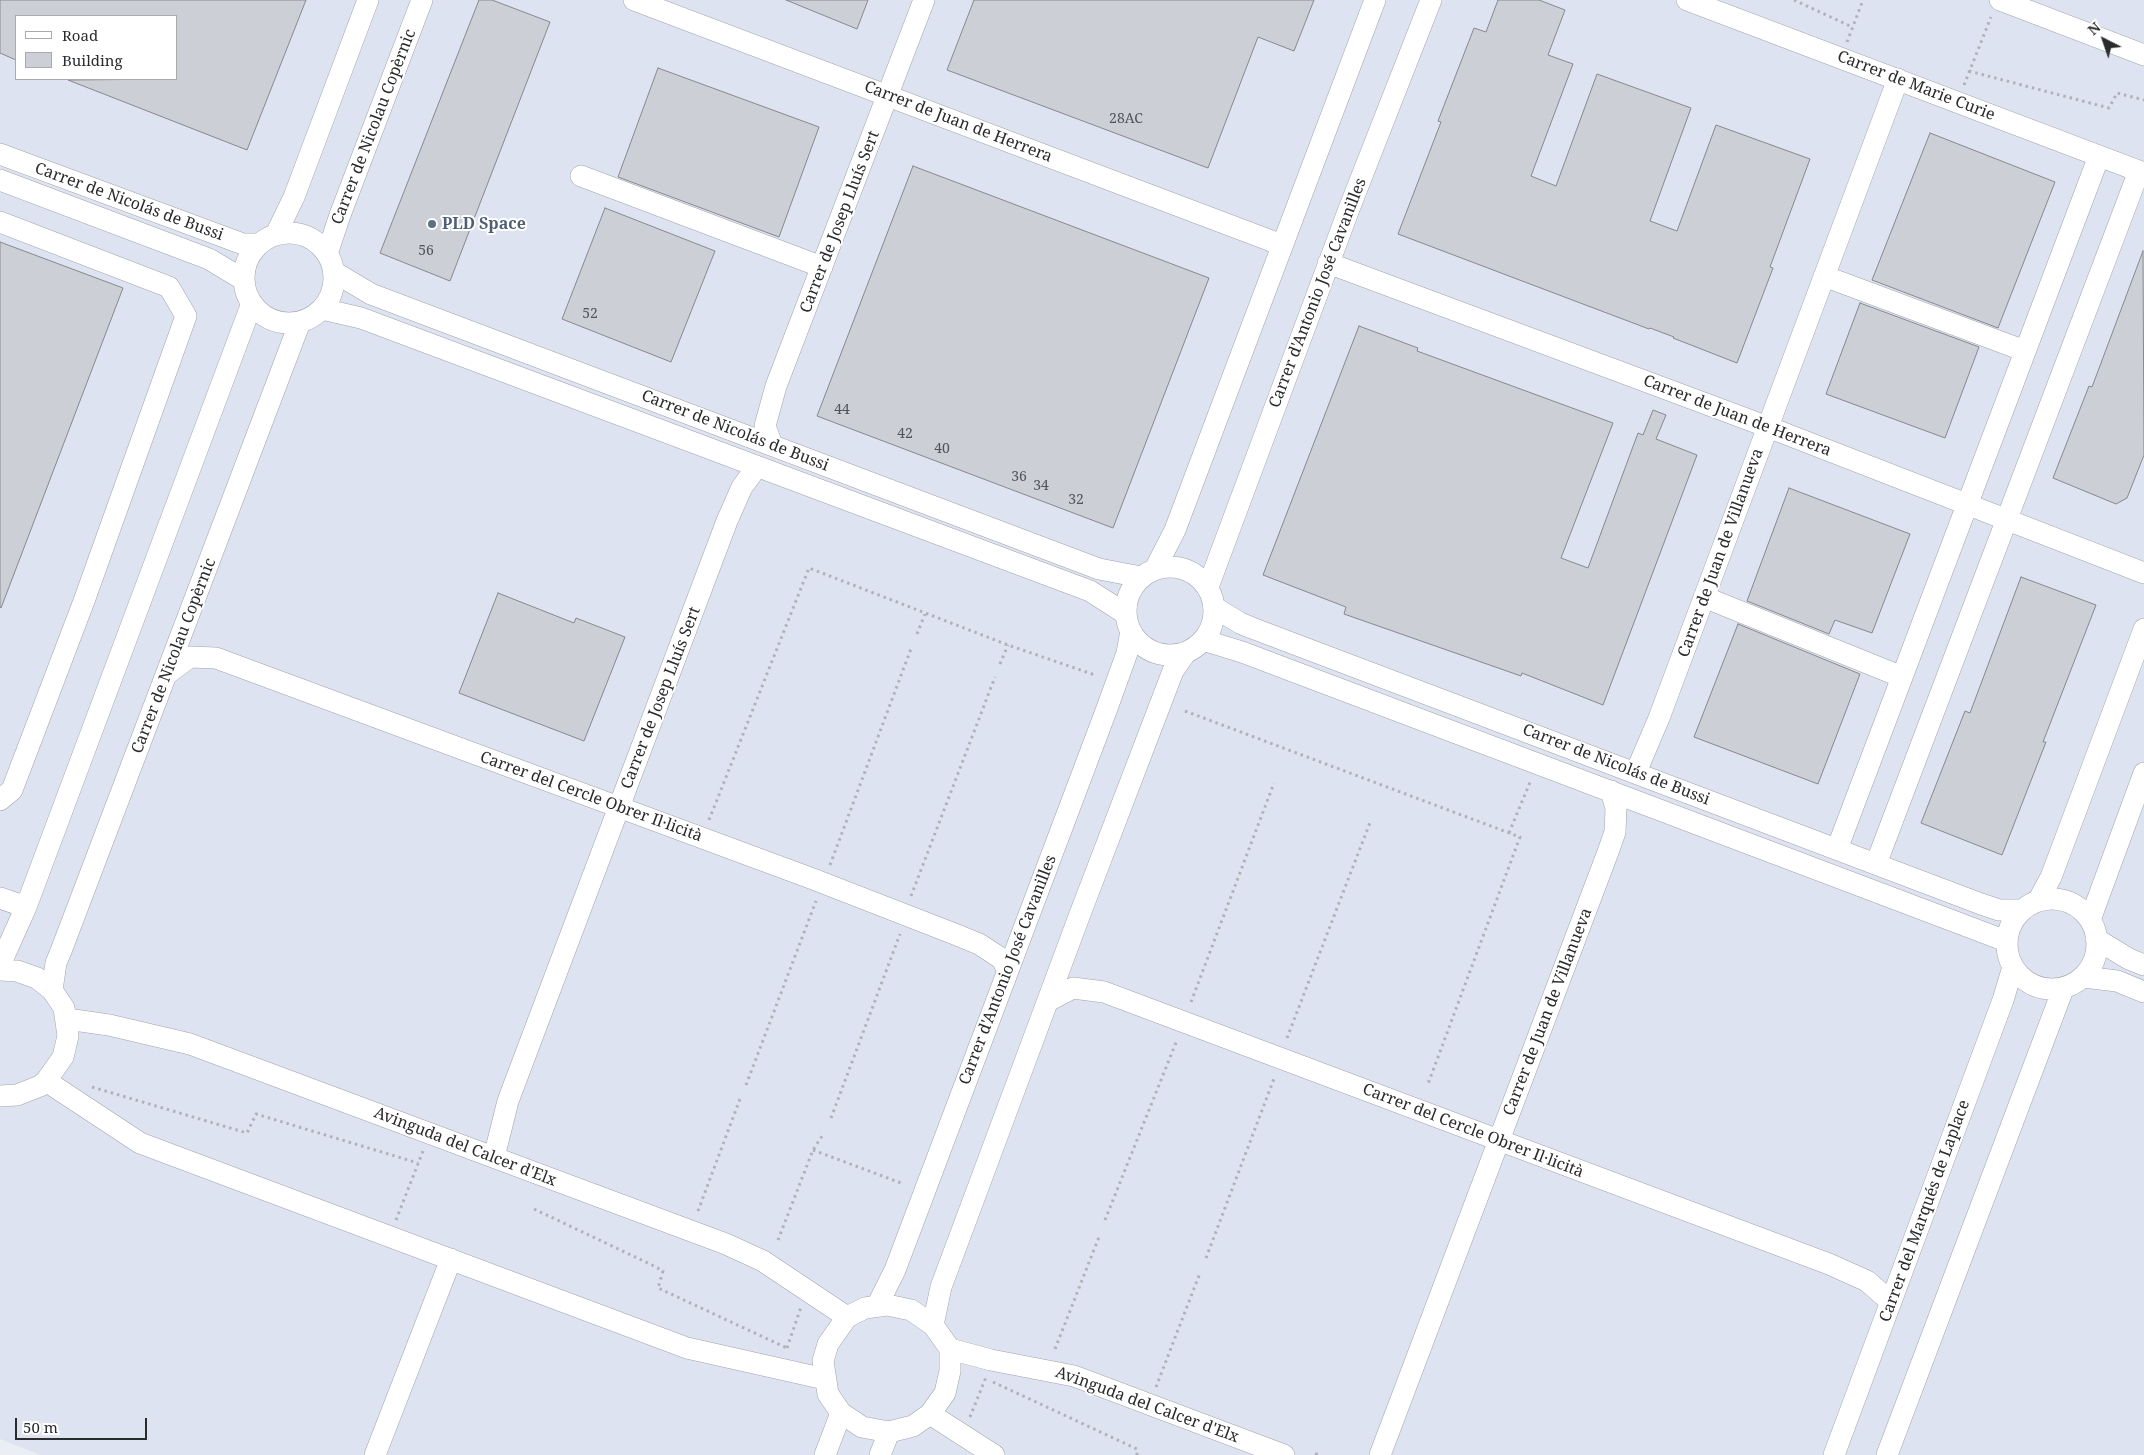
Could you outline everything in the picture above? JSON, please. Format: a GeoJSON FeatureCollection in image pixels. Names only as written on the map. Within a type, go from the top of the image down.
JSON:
{"type":"FeatureCollection","features":[{"type":"Feature","properties":{"kind":"street"},"geometry":{"type":"LineString","coordinates":[[268,239],[292,232],[310,237],[324,248],[331,263],[335,281],[330,298],[322,309],[300,322],[286,323],[269,319],[255,308],[246,292],[244,280],[248,258],[268,239],[294,197],[368,0]]}},
{"type":"Feature","properties":{"kind":"street","name":"Carrer de Nicolau Copèrnic"},"geometry":{"type":"LineString","coordinates":[[331,263],[340,215],[422,0]]}},
{"type":"Feature","properties":{"kind":"street","name":"Carrer de Juan de Herrera"},"geometry":{"type":"LineString","coordinates":[[634,0],[1282,244]]}},
{"type":"Feature","properties":{"kind":"street","name":"Carrer de Josep Lluís Sert"},"geometry":{"type":"LineString","coordinates":[[772,445],[765,426],[776,386],[924,0]]}},
{"type":"Feature","properties":{"kind":"street"},"geometry":{"type":"LineString","coordinates":[[1185,654],[1167,656],[1152,652],[1136,640],[1128,623],[1125,608],[1129,592],[1148,573],[1175,530],[1375,0]]}},
{"type":"Feature","properties":{"kind":"street","name":"Carrer d'Antonio José Cavanilles"},"geometry":{"type":"LineString","coordinates":[[1211,597],[1328,263],[1431,0]]}},
{"type":"Feature","properties":{"kind":"street","name":"Carrer de Marie Curie"},"geometry":{"type":"LineString","coordinates":[[1687,0],[2141,172]]}},
{"type":"Feature","properties":{"kind":"street"},"geometry":{"type":"LineString","coordinates":[[1996,7],[2144,55]]}},
{"type":"Feature","properties":{"kind":"street","name":"Carrer de Juan de Villanueva"},"geometry":{"type":"LineString","coordinates":[[1636,772],[1659,718],[1898,79]]}},
{"type":"Feature","properties":{"kind":"street","name":"Carrer de Nicolás de Bussi"},"geometry":{"type":"LineString","coordinates":[[0,154],[243,244],[268,239]]}},
{"type":"Feature","properties":{"kind":"street"},"geometry":{"type":"LineString","coordinates":[[1838,849],[2099,156]]}},
{"type":"Feature","properties":{"kind":"street"},"geometry":{"type":"LineString","coordinates":[[1876,864],[2141,172]]}},
{"type":"Feature","properties":{"kind":"street"},"geometry":{"type":"LineString","coordinates":[[581,176],[822,267]]}},
{"type":"Feature","properties":{"kind":"street","name":"Carrer de Nicolás de Bussi"},"geometry":{"type":"LineString","coordinates":[[0,180],[209,259],[244,280]]}},
{"type":"Feature","properties":{"kind":"street"},"geometry":{"type":"LineString","coordinates":[[0,222],[169,287],[186,316],[88,592],[12,790],[0,800]]}},
{"type":"Feature","properties":{"kind":"street","name":"Carrer de Nicolás de Bussi"},"geometry":{"type":"LineString","coordinates":[[331,263],[371,294],[1099,569],[1148,573]]}},
{"type":"Feature","properties":{"kind":"street","name":"Carrer de Juan de Herrera"},"geometry":{"type":"LineString","coordinates":[[1328,263],[1768,427],[2144,573]]}},
{"type":"Feature","properties":{"kind":"street"},"geometry":{"type":"LineString","coordinates":[[1824,276],[2025,351]]}},
{"type":"Feature","properties":{"kind":"street"},"geometry":{"type":"LineString","coordinates":[[0,965],[26,907],[252,303]]}},
{"type":"Feature","properties":{"kind":"street","name":"Carrer de Nicolás de Bussi"},"geometry":{"type":"LineString","coordinates":[[322,309],[361,318],[756,468],[1090,591],[1128,623]]}},
{"type":"Feature","properties":{"kind":"street","name":"Carrer de Nicolau Copèrnic"},"geometry":{"type":"LineString","coordinates":[[52,990],[59,957],[300,322]]}},
{"type":"Feature","properties":{"kind":"street","name":"Carrer de Josep Lluís Sert"},"geometry":{"type":"LineString","coordinates":[[494,1157],[508,1100],[727,521],[742,487],[756,468]]}},
{"type":"Feature","properties":{"kind":"street"},"geometry":{"type":"LineString","coordinates":[[933,1325],[942,1287],[1173,671],[1185,654],[1200,645],[1212,629],[1215,614],[1211,597],[1204,581],[1187,569],[1173,566],[1148,573]]}},
{"type":"Feature","properties":{"kind":"street","name":"Carrer de Nicolás de Bussi"},"geometry":{"type":"LineString","coordinates":[[1211,597],[1240,623],[1876,864],[1999,910],[2030,905]]}},
{"type":"Feature","properties":{"kind":"street"},"geometry":{"type":"LineString","coordinates":[[1704,597],[1902,677]]}},
{"type":"Feature","properties":{"kind":"street","name":"Carrer d'Antonio José Cavanilles"},"geometry":{"type":"LineString","coordinates":[[877,1306],[895,1270],[1007,969],[1106,711],[1127,653],[1128,623]]}},
{"type":"Feature","properties":{"kind":"street"},"geometry":{"type":"LineString","coordinates":[[2030,905],[2055,899],[2068,902],[2086,914],[2093,930],[2097,947],[2094,962],[2084,977],[2063,989],[2048,990],[2031,986],[2017,974],[2013,967],[2007,956],[2006,941],[2010,926],[2030,905],[2056,864],[2144,630]]}},
{"type":"Feature","properties":{"kind":"street","name":"Carrer de Nicolás de Bussi"},"geometry":{"type":"LineString","coordinates":[[1203,640],[1236,649],[2006,941]]}},
{"type":"Feature","properties":{"kind":"street","name":"Carrer del Cercle Obrer Il·licità"},"geometry":{"type":"LineString","coordinates":[[167,674],[190,657],[216,658],[838,889],[970,940],[1002,959],[1007,969]]}},
{"type":"Feature","properties":{"kind":"street"},"geometry":{"type":"LineString","coordinates":[[2093,930],[2144,773]]}},
{"type":"Feature","properties":{"kind":"street","name":"Carrer de Juan de Villanueva"},"geometry":{"type":"LineString","coordinates":[[1380,1455],[1615,832],[1616,808],[1611,791]]}},
{"type":"Feature","properties":{"kind":"street"},"geometry":{"type":"LineString","coordinates":[[0,898],[26,907]]}},
{"type":"Feature","properties":{"kind":"street"},"geometry":{"type":"LineString","coordinates":[[2093,930],[2128,959],[2144,964]]}},
{"type":"Feature","properties":{"kind":"street","name":"Carrer del Marqués de Laplace"},"geometry":{"type":"LineString","coordinates":[[1834,1455],[2003,1000],[2013,967]]}},
{"type":"Feature","properties":{"kind":"street"},"geometry":{"type":"LineString","coordinates":[[0,970],[17,971],[38,978],[52,990],[64,1008],[68,1036],[63,1058],[46,1081],[40,1086],[2,1102]]}},
{"type":"Feature","properties":{"kind":"street"},"geometry":{"type":"LineString","coordinates":[[2084,977],[2117,981],[2144,992]]}},
{"type":"Feature","properties":{"kind":"street","name":"Carrer del Cercle Obrer Il·licità"},"geometry":{"type":"LineString","coordinates":[[1048,1001],[1073,988],[1104,992],[1829,1264],[1867,1281],[1891,1302]]}},
{"type":"Feature","properties":{"kind":"street"},"geometry":{"type":"LineString","coordinates":[[1887,1455],[2063,989]]}},
{"type":"Feature","properties":{"kind":"street","name":"Avinguda del Calcer d'Elx"},"geometry":{"type":"LineString","coordinates":[[67,1019],[109,1025],[190,1044],[726,1244],[762,1261],[847,1317]]}},
{"type":"Feature","properties":{"kind":"street"},"geometry":{"type":"LineString","coordinates":[[46,1081],[140,1143],[687,1348],[824,1379]]}},
{"type":"Feature","properties":{"kind":"street"},"geometry":{"type":"LineString","coordinates":[[375,1455],[451,1259]]}},
{"type":"Feature","properties":{"kind":"street"},"geometry":{"type":"LineString","coordinates":[[887,1305],[911,1310],[933,1325],[950,1349],[950,1371],[945,1393],[930,1414],[913,1426],[889,1432],[862,1427],[841,1413],[828,1394],[824,1379],[823,1361],[828,1344],[847,1317],[865,1308],[877,1306],[887,1305]]}},
{"type":"Feature","properties":{"kind":"street","name":"Avinguda del Calcer d'Elx"},"geometry":{"type":"LineString","coordinates":[[950,1349],[991,1360],[1074,1376],[1284,1455]]}},
{"type":"Feature","properties":{"kind":"street"},"geometry":{"type":"LineString","coordinates":[[825,1455],[841,1413]]}},
{"type":"Feature","properties":{"kind":"street"},"geometry":{"type":"LineString","coordinates":[[930,1414],[994,1455]]}},
{"type":"Feature","properties":{"kind":"street"},"geometry":{"type":"LineString","coordinates":[[880,1455],[889,1432]]}},
{"type":"Feature","properties":{"kind":"path"},"geometry":{"type":"LineString","coordinates":[[1794,0],[1852,28]]}},
{"type":"Feature","properties":{"kind":"path"},"geometry":{"type":"LineString","coordinates":[[1844,47],[1863,0]]}},
{"type":"Feature","properties":{"kind":"path"},"geometry":{"type":"LineString","coordinates":[[1963,88],[1996,7]]}},
{"type":"Feature","properties":{"kind":"path"},"geometry":{"type":"LineString","coordinates":[[1969,72],[2109,108],[2117,93],[2144,100]]}},
{"type":"Feature","properties":{"kind":"path"},"geometry":{"type":"LineString","coordinates":[[708,821],[809,568],[1008,645],[1095,675]]}},
{"type":"Feature","properties":{"kind":"path"},"geometry":{"type":"LineString","coordinates":[[917,634],[926,613]]}},
{"type":"Feature","properties":{"kind":"path"},"geometry":{"type":"LineString","coordinates":[[1000,664],[1008,645]]}},
{"type":"Feature","properties":{"kind":"path"},"geometry":{"type":"LineString","coordinates":[[829,866],[912,646]]}},
{"type":"Feature","properties":{"kind":"path"},"geometry":{"type":"LineString","coordinates":[[911,896],[995,677]]}},
{"type":"Feature","properties":{"kind":"path"},"geometry":{"type":"LineString","coordinates":[[1185,711],[1520,837],[1428,1084]]}},
{"type":"Feature","properties":{"kind":"path"},"geometry":{"type":"LineString","coordinates":[[1509,833],[1531,780]]}},
{"type":"Feature","properties":{"kind":"path"},"geometry":{"type":"LineString","coordinates":[[1191,1002],[1274,783]]}},
{"type":"Feature","properties":{"kind":"path"},"geometry":{"type":"LineString","coordinates":[[1287,1038],[1372,820]]}},
{"type":"Feature","properties":{"kind":"path"},"geometry":{"type":"LineString","coordinates":[[746,1085],[816,900]]}},
{"type":"Feature","properties":{"kind":"path"},"geometry":{"type":"LineString","coordinates":[[831,1118],[900,932]]}},
{"type":"Feature","properties":{"kind":"path"},"geometry":{"type":"LineString","coordinates":[[1106,1220],[1178,1037]]}},
{"type":"Feature","properties":{"kind":"path"},"geometry":{"type":"LineString","coordinates":[[1206,1258],[1276,1073]]}},
{"type":"Feature","properties":{"kind":"path"},"geometry":{"type":"LineString","coordinates":[[89,1086],[248,1133],[256,1114],[418,1163]]}},
{"type":"Feature","properties":{"kind":"path"},"geometry":{"type":"LineString","coordinates":[[698,1210],[740,1099]]}},
{"type":"Feature","properties":{"kind":"path"},"geometry":{"type":"LineString","coordinates":[[778,1240],[813,1150],[824,1133]]}},
{"type":"Feature","properties":{"kind":"path"},"geometry":{"type":"LineString","coordinates":[[393,1228],[423,1150]]}},
{"type":"Feature","properties":{"kind":"path"},"geometry":{"type":"LineString","coordinates":[[813,1150],[901,1183]]}},
{"type":"Feature","properties":{"kind":"path"},"geometry":{"type":"LineString","coordinates":[[534,1209],[662,1271],[658,1288],[787,1348]]}},
{"type":"Feature","properties":{"kind":"path"},"geometry":{"type":"LineString","coordinates":[[1055,1349],[1099,1237]]}},
{"type":"Feature","properties":{"kind":"path"},"geometry":{"type":"LineString","coordinates":[[1155,1388],[1200,1273]]}},
{"type":"Feature","properties":{"kind":"path"},"geometry":{"type":"LineString","coordinates":[[785,1353],[803,1301]]}},
{"type":"Feature","properties":{"kind":"path"},"geometry":{"type":"LineString","coordinates":[[969,1419],[989,1369]]}},
{"type":"Feature","properties":{"kind":"path"},"geometry":{"type":"LineString","coordinates":[[986,1378],[1137,1449],[1137,1455]]}},
{"type":"Feature","properties":{"kind":"path"},"geometry":{"type":"LineString","coordinates":[[1316,1455],[1318,1450]]}},
{"type":"Feature","properties":{"kind":"shaded area"},"geometry":{"type":"Polygon","coordinates":[[[0,0],[2144,0],[2144,1455],[40,1455],[0,1439],[0,0]]]}},
{"type":"Feature","properties":{"kind":"building"},"geometry":{"type":"Polygon","coordinates":[[[0,0],[306,0],[247,150],[68,80],[178,80],[178,15],[15,15],[15,60],[0,53],[0,0]]]}},
{"type":"Feature","properties":{"kind":"building"},"geometry":{"type":"Polygon","coordinates":[[[479,0],[492,0],[550,22],[450,281],[380,253],[479,0]]]}},
{"type":"Feature","properties":{"kind":"building"},"geometry":{"type":"Polygon","coordinates":[[[786,0],[868,0],[857,29],[786,0]]]}},
{"type":"Feature","properties":{"kind":"building"},"geometry":{"type":"Polygon","coordinates":[[[974,0],[1314,0],[1294,51],[1258,37],[1208,168],[947,70],[974,0]]]}},
{"type":"Feature","properties":{"kind":"building"},"geometry":{"type":"Polygon","coordinates":[[[1498,0],[1539,0],[1565,10],[1548,55],[1573,64],[1531,176],[1556,186],[1597,74],[1691,108],[1650,221],[1677,231],[1716,125],[1810,159],[1770,267],[1773,268],[1737,363],[1674,337],[1398,234],[1441,122],[1438,121],[1474,28],[1486,32],[1498,0]]]}},
{"type":"Feature","properties":{"kind":"building"},"geometry":{"type":"Polygon","coordinates":[[[658,68],[819,127],[779,237],[618,177],[658,68]]]}},
{"type":"Feature","properties":{"kind":"building"},"geometry":{"type":"Polygon","coordinates":[[[1930,133],[2055,182],[1998,328],[1872,280],[1930,133]]]}},
{"type":"Feature","properties":{"kind":"building"},"geometry":{"type":"Polygon","coordinates":[[[913,166],[1209,278],[1113,528],[817,416],[913,166]]]}},
{"type":"Feature","properties":{"kind":"building"},"geometry":{"type":"Polygon","coordinates":[[[605,208],[715,251],[671,362],[562,319],[605,208]]]}},
{"type":"Feature","properties":{"kind":"building"},"geometry":{"type":"Polygon","coordinates":[[[0,242],[123,288],[1,608],[0,607],[0,242]]]}},
{"type":"Feature","properties":{"kind":"building"},"geometry":{"type":"Polygon","coordinates":[[[2143,251],[2144,455],[2127,498],[2116,504],[2053,478],[2089,386],[2092,387],[2143,251]]]}},
{"type":"Feature","properties":{"kind":"building"},"geometry":{"type":"Polygon","coordinates":[[[1860,303],[1979,347],[1945,438],[1826,394],[1860,303]]]}},
{"type":"Feature","properties":{"kind":"building"},"geometry":{"type":"Polygon","coordinates":[[[1359,326],[1418,348],[1417,351],[1613,423],[1561,558],[1588,568],[1638,433],[1643,435],[1653,410],[1666,415],[1656,439],[1697,455],[1603,705],[1522,673],[1521,676],[1344,614],[1346,607],[1263,575],[1359,326]]]}},
{"type":"Feature","properties":{"kind":"building"},"geometry":{"type":"Polygon","coordinates":[[[1789,488],[1910,534],[1872,633],[1835,620],[1829,634],[1747,601],[1789,488]]]}},
{"type":"Feature","properties":{"kind":"building"},"geometry":{"type":"Polygon","coordinates":[[[2021,577],[2096,605],[2002,855],[1921,823],[1965,711],[1970,713],[2021,577]]]}},
{"type":"Feature","properties":{"kind":"building"},"geometry":{"type":"Polygon","coordinates":[[[498,593],[574,623],[576,618],[625,637],[584,741],[459,693],[498,593]]]}},
{"type":"Feature","properties":{"kind":"building"},"geometry":{"type":"Polygon","coordinates":[[[1738,624],[1860,674],[1818,784],[1694,737],[1738,624]]]}},
{"type":"Feature","properties":{"kind":"place","name":"PLD Space"},"geometry":{"type":"Point","coordinates":[432,224]}}]}
